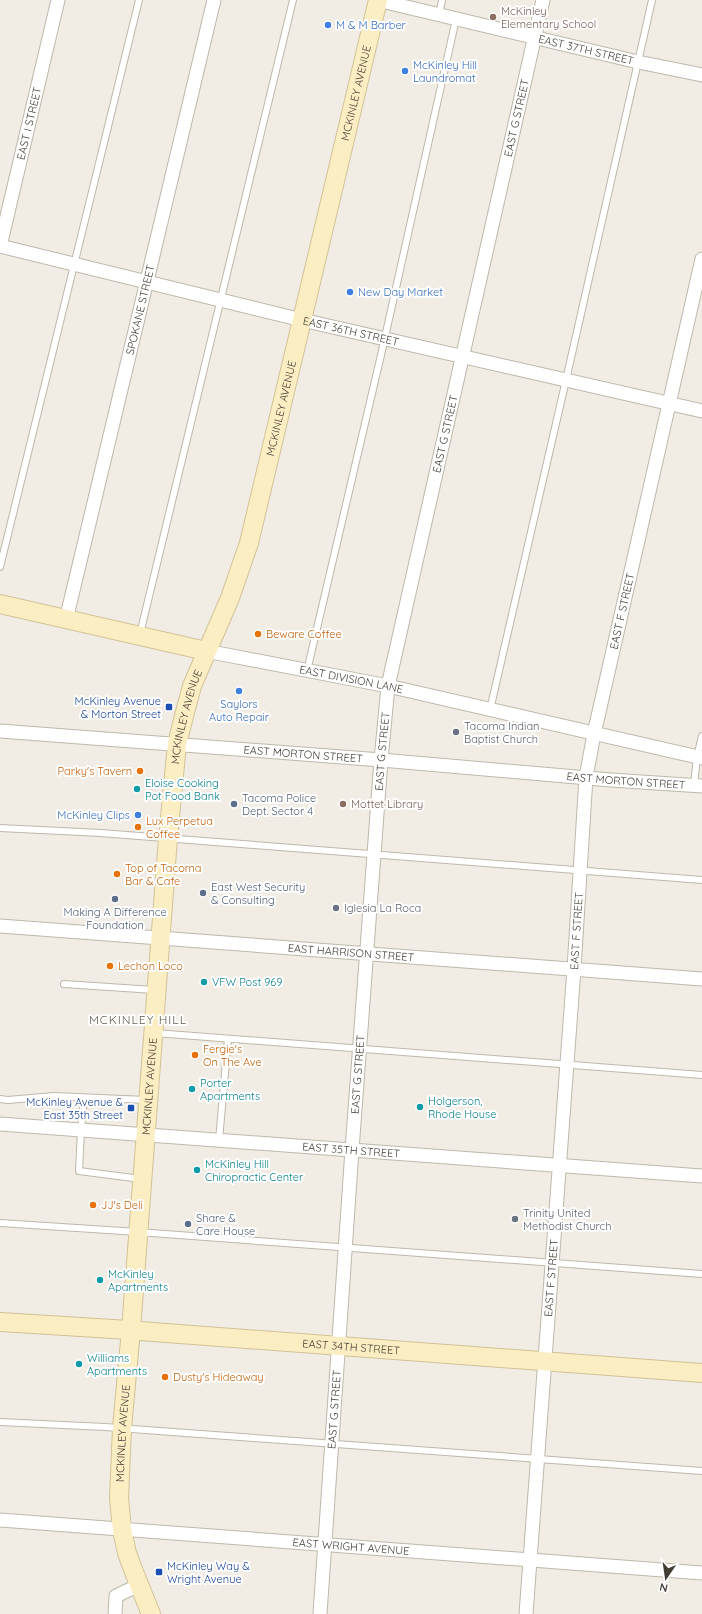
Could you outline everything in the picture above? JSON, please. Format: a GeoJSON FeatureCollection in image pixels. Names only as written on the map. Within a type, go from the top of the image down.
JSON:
{"type":"FeatureCollection","features":[{"type":"Feature","properties":{"kind":"street","name":"EAST I STREET"},"geometry":{"type":"LineString","coordinates":[[0,246],[58,0]]}},
{"type":"Feature","properties":{"kind":"street","name":"SPOKANE STREET"},"geometry":{"type":"LineString","coordinates":[[66,620],[214,0]]}},
{"type":"Feature","properties":{"kind":"street","name":"EAST 37TH STREET"},"geometry":{"type":"LineString","coordinates":[[377,0],[534,38],[702,75]]}},
{"type":"Feature","properties":{"kind":"street","name":"MCKINLEY AVENUE"},"geometry":{"type":"LineString","coordinates":[[151,1614],[127,1553],[122,1530],[119,1498],[122,1428],[131,1330],[168,838],[177,744],[192,686],[232,592],[249,543],[377,0]]}},
{"type":"Feature","properties":{"kind":"street","name":"EAST G STREET"},"geometry":{"type":"LineString","coordinates":[[320,1614],[352,1150],[381,760],[388,686],[543,0]]}},
{"type":"Feature","properties":{"kind":"street","name":"EAST 36TH STREET"},"geometry":{"type":"LineString","coordinates":[[0,246],[302,320],[702,411]]}},
{"type":"Feature","properties":{"kind":"street","name":"EAST F STREET"},"geometry":{"type":"LineString","coordinates":[[526,1614],[546,1362],[586,777],[594,734],[702,259]]}},
{"type":"Feature","properties":{"kind":"street","name":"EAST DIVISION LANE"},"geometry":{"type":"LineString","coordinates":[[0,604],[206,651],[388,686],[700,757]]}},
{"type":"Feature","properties":{"kind":"street","name":"EAST MORTON STREET"},"geometry":{"type":"LineString","coordinates":[[0,731],[381,760],[611,780],[698,785]]}},
{"type":"Feature","properties":{"kind":"street","name":"EAST HARRISON STREET"},"geometry":{"type":"LineString","coordinates":[[0,926],[702,979]]}},
{"type":"Feature","properties":{"kind":"street","name":"EAST 35TH STREET"},"geometry":{"type":"LineString","coordinates":[[0,1124],[702,1176]]}},
{"type":"Feature","properties":{"kind":"street","name":"EAST 34TH STREET"},"geometry":{"type":"LineString","coordinates":[[0,1322],[131,1330],[702,1373]]}},
{"type":"Feature","properties":{"kind":"street","name":"EAST WRIGHT AVENUE"},"geometry":{"type":"LineString","coordinates":[[0,1520],[702,1573]]}},
{"type":"Feature","properties":{"kind":"street"},"geometry":{"type":"LineString","coordinates":[[114,1614],[116,1596],[139,1585]]}},
{"type":"Feature","properties":{"kind":"lane"},"geometry":{"type":"LineString","coordinates":[[0,567],[139,0]]}},
{"type":"Feature","properties":{"kind":"lane"},"geometry":{"type":"LineString","coordinates":[[140,636],[293,0]]}},
{"type":"Feature","properties":{"kind":"lane"},"geometry":{"type":"LineString","coordinates":[[439,15],[442,0]]}},
{"type":"Feature","properties":{"kind":"lane"},"geometry":{"type":"LineString","coordinates":[[490,710],[652,0]]}},
{"type":"Feature","properties":{"kind":"lane"},"geometry":{"type":"LineString","coordinates":[[306,671],[384,339],[456,19]]}},
{"type":"Feature","properties":{"kind":"lane"},"geometry":{"type":"LineString","coordinates":[[698,785],[702,736]]}},
{"type":"Feature","properties":{"kind":"lane"},"geometry":{"type":"LineString","coordinates":[[0,828],[168,838],[702,880]]}},
{"type":"Feature","properties":{"kind":"lane"},"geometry":{"type":"LineString","coordinates":[[64,984],[156,990]]}},
{"type":"Feature","properties":{"kind":"lane"},"geometry":{"type":"LineString","coordinates":[[153,1033],[702,1075]]}},
{"type":"Feature","properties":{"kind":"lane"},"geometry":{"type":"LineString","coordinates":[[219,1140],[228,1039]]}},
{"type":"Feature","properties":{"kind":"lane"},"geometry":{"type":"LineString","coordinates":[[0,1099],[8,1100],[54,1096],[84,1099],[148,1100]]}},
{"type":"Feature","properties":{"kind":"lane"},"geometry":{"type":"LineString","coordinates":[[84,1099],[81,1130],[80,1171],[142,1179]]}},
{"type":"Feature","properties":{"kind":"lane"},"geometry":{"type":"LineString","coordinates":[[0,1223],[702,1274]]}},
{"type":"Feature","properties":{"kind":"lane"},"geometry":{"type":"LineString","coordinates":[[0,1422],[122,1428],[702,1470]]}},
{"type":"Feature","properties":{"kind":"place","name":"McKinley Elementary School"},"geometry":{"type":"Point","coordinates":[493,17]}},
{"type":"Feature","properties":{"kind":"place","name":"M & M Barber"},"geometry":{"type":"Point","coordinates":[328,25]}},
{"type":"Feature","properties":{"kind":"place","name":"McKinley Hill Laundromat"},"geometry":{"type":"Point","coordinates":[405,71]}},
{"type":"Feature","properties":{"kind":"place","name":"New Day Market"},"geometry":{"type":"Point","coordinates":[350,292]}},
{"type":"Feature","properties":{"kind":"place","name":"Beware Coffee"},"geometry":{"type":"Point","coordinates":[258,634]}},
{"type":"Feature","properties":{"kind":"place","name":"Saylors Auto Repair"},"geometry":{"type":"Point","coordinates":[239,691]}},
{"type":"Feature","properties":{"kind":"place","name":"McKinley Avenue & Morton Street"},"geometry":{"type":"Point","coordinates":[169,707]}},
{"type":"Feature","properties":{"kind":"place","name":"Tacoma Indian Baptist Church"},"geometry":{"type":"Point","coordinates":[456,732]}},
{"type":"Feature","properties":{"kind":"place","name":"Parky's Tavern"},"geometry":{"type":"Point","coordinates":[140,771]}},
{"type":"Feature","properties":{"kind":"place","name":"Eloise Cooking Pot Food Bank"},"geometry":{"type":"Point","coordinates":[137,789]}},
{"type":"Feature","properties":{"kind":"place","name":"Tacoma Police Dept. Sector 4"},"geometry":{"type":"Point","coordinates":[234,804]}},
{"type":"Feature","properties":{"kind":"place","name":"Mottet Library"},"geometry":{"type":"Point","coordinates":[343,804]}},
{"type":"Feature","properties":{"kind":"place","name":"McKinley Clips"},"geometry":{"type":"Point","coordinates":[138,815]}},
{"type":"Feature","properties":{"kind":"place","name":"Lux Perpetua Coffee"},"geometry":{"type":"Point","coordinates":[138,827]}},
{"type":"Feature","properties":{"kind":"place","name":"Top of Tacoma Bar & Cafe"},"geometry":{"type":"Point","coordinates":[117,874]}},
{"type":"Feature","properties":{"kind":"place","name":"East West Security & Consulting"},"geometry":{"type":"Point","coordinates":[203,893]}},
{"type":"Feature","properties":{"kind":"place","name":"Making A Difference Foundation"},"geometry":{"type":"Point","coordinates":[115,899]}},
{"type":"Feature","properties":{"kind":"place","name":"Iglesia La Roca"},"geometry":{"type":"Point","coordinates":[336,908]}},
{"type":"Feature","properties":{"kind":"place","name":"Lechon Loco"},"geometry":{"type":"Point","coordinates":[110,966]}},
{"type":"Feature","properties":{"kind":"place","name":"VFW Post 969"},"geometry":{"type":"Point","coordinates":[204,982]}},
{"type":"Feature","properties":{"kind":"place","name":"Fergie's On The Ave"},"geometry":{"type":"Point","coordinates":[195,1055]}},
{"type":"Feature","properties":{"kind":"place","name":"Porter Apartments"},"geometry":{"type":"Point","coordinates":[192,1089]}},
{"type":"Feature","properties":{"kind":"place","name":"Holgerson, Rhode House"},"geometry":{"type":"Point","coordinates":[420,1107]}},
{"type":"Feature","properties":{"kind":"place","name":"McKinley Avenue & East 35th Street"},"geometry":{"type":"Point","coordinates":[131,1108]}},
{"type":"Feature","properties":{"kind":"place","name":"McKinley Hill Chiropractic Center"},"geometry":{"type":"Point","coordinates":[197,1170]}},
{"type":"Feature","properties":{"kind":"place","name":"JJ's Deli"},"geometry":{"type":"Point","coordinates":[93,1205]}},
{"type":"Feature","properties":{"kind":"place","name":"Trinity United Methodist Church"},"geometry":{"type":"Point","coordinates":[515,1219]}},
{"type":"Feature","properties":{"kind":"place","name":"Share & Care House"},"geometry":{"type":"Point","coordinates":[188,1224]}},
{"type":"Feature","properties":{"kind":"place","name":"McKinley Apartments"},"geometry":{"type":"Point","coordinates":[100,1280]}},
{"type":"Feature","properties":{"kind":"place","name":"Williams Apartments"},"geometry":{"type":"Point","coordinates":[79,1364]}},
{"type":"Feature","properties":{"kind":"place","name":"Dusty's Hideaway"},"geometry":{"type":"Point","coordinates":[165,1377]}},
{"type":"Feature","properties":{"kind":"place","name":"McKinley Way & Wright Avenue"},"geometry":{"type":"Point","coordinates":[159,1572]}},
{"type":"Feature","properties":{"kind":"district","name":"MCKINLEY HILL"},"geometry":{"type":"Point","coordinates":[138,1020]}}]}
